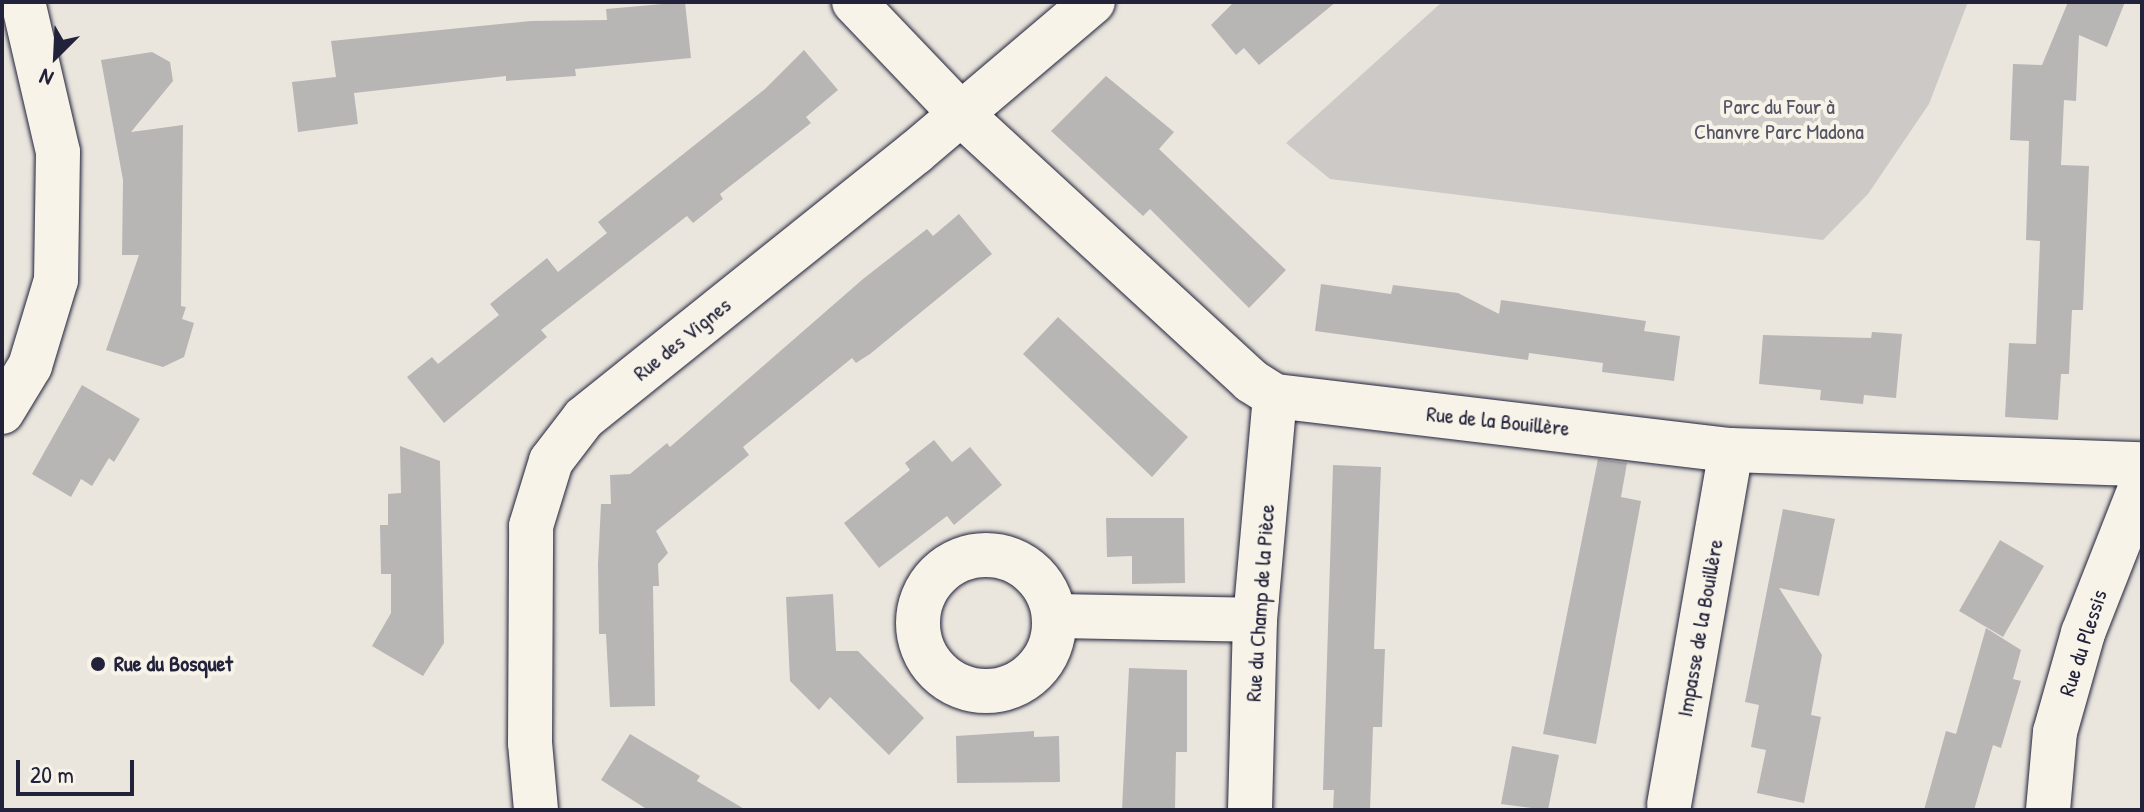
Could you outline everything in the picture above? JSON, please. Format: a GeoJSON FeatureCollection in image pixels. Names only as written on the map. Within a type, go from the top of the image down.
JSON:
{"type":"FeatureCollection","features":[{"type":"Feature","properties":{"kind":"street"},"geometry":{"type":"LineString","coordinates":[[2,412],[30,366],[56,280],[58,152],[23,2]]}},
{"type":"Feature","properties":{"kind":"street","name":"Rue de la Bouillère"},"geometry":{"type":"LineString","coordinates":[[854,2],[961,114],[1251,381],[1275,396],[1731,450],[2142,464]]}},
{"type":"Feature","properties":{"kind":"street","name":"Rue des Vignes"},"geometry":{"type":"LineString","coordinates":[[536,810],[530,743],[531,526],[551,461],[584,418],[961,114],[1093,2]]}},
{"type":"Feature","properties":{"kind":"street","name":"Rue du Champ de la Pièce"},"geometry":{"type":"LineString","coordinates":[[1250,810],[1255,620],[1275,396]]}},
{"type":"Feature","properties":{"kind":"street","name":"Impasse de la Bouillère"},"geometry":{"type":"LineString","coordinates":[[1669,805],[1731,450]]}},
{"type":"Feature","properties":{"kind":"street","name":"Rue du Plessis"},"geometry":{"type":"LineString","coordinates":[[2048,810],[2055,732],[2083,633],[2142,483]]}},
{"type":"Feature","properties":{"kind":"street"},"geometry":{"type":"LineString","coordinates":[[1054,616],[1255,620]]}},
{"type":"Feature","properties":{"kind":"green space","name":"Parc du Four à Chanvre Parc Madona"},"geometry":{"type":"Polygon","coordinates":[[[1442,2],[1968,2],[1929,104],[1868,194],[1823,240],[1330,179],[1286,143],[1442,2]]]}},
{"type":"Feature","properties":{"kind":"building"},"geometry":{"type":"Polygon","coordinates":[[[685,2],[691,58],[575,69],[576,76],[506,81],[506,76],[354,93],[358,124],[298,132],[292,82],[336,77],[331,41],[531,21],[607,20],[606,9],[685,2]]]}},
{"type":"Feature","properties":{"kind":"building"},"geometry":{"type":"Polygon","coordinates":[[[1234,2],[1336,2],[1259,65],[1244,48],[1236,55],[1211,25],[1234,2]]]}},
{"type":"Feature","properties":{"kind":"building"},"geometry":{"type":"Polygon","coordinates":[[[2068,2],[2125,2],[2107,47],[2079,35],[2076,101],[2064,100],[2061,165],[2089,166],[2083,310],[2072,310],[2069,374],[2061,374],[2058,420],[2005,417],[2009,343],[2036,344],[2040,241],[2026,240],[2029,141],[2010,140],[2013,64],[2042,65],[2068,2]]]}},
{"type":"Feature","properties":{"kind":"building"},"geometry":{"type":"Polygon","coordinates":[[[804,50],[838,90],[806,117],[811,123],[720,194],[723,199],[693,223],[687,216],[541,330],[547,337],[444,423],[407,377],[432,357],[438,364],[499,315],[490,304],[547,258],[558,272],[607,233],[598,222],[765,89],[804,50]]]}},
{"type":"Feature","properties":{"kind":"building"},"geometry":{"type":"Polygon","coordinates":[[[152,52],[170,62],[173,81],[131,132],[183,125],[181,306],[186,307],[182,319],[194,323],[184,357],[163,367],[106,350],[139,255],[122,255],[123,180],[101,60],[152,52]]]}},
{"type":"Feature","properties":{"kind":"building"},"geometry":{"type":"Polygon","coordinates":[[[1106,76],[1174,132],[1159,149],[1286,270],[1249,308],[1150,209],[1143,216],[1051,131],[1106,76]]]}},
{"type":"Feature","properties":{"kind":"building"},"geometry":{"type":"Polygon","coordinates":[[[959,214],[992,254],[870,354],[856,363],[852,358],[743,447],[749,455],[656,531],[668,553],[658,564],[659,586],[653,586],[655,706],[610,707],[606,634],[599,634],[598,564],[601,504],[611,504],[610,475],[630,474],[667,443],[670,447],[863,279],[927,229],[933,236],[959,214]]]}},
{"type":"Feature","properties":{"kind":"building"},"geometry":{"type":"Polygon","coordinates":[[[1321,284],[1391,294],[1393,285],[1458,293],[1499,314],[1501,300],[1646,321],[1644,331],[1680,336],[1674,381],[1602,372],[1603,363],[1529,353],[1528,360],[1315,331],[1321,284]]]}},
{"type":"Feature","properties":{"kind":"building"},"geometry":{"type":"Polygon","coordinates":[[[1058,317],[1188,437],[1152,477],[1023,354],[1058,317]]]}},
{"type":"Feature","properties":{"kind":"building"},"geometry":{"type":"Polygon","coordinates":[[[1872,332],[1902,334],[1896,398],[1864,395],[1863,404],[1820,400],[1821,390],[1759,384],[1763,335],[1871,338],[1872,332]]]}},
{"type":"Feature","properties":{"kind":"building"},"geometry":{"type":"Polygon","coordinates":[[[82,385],[140,419],[114,462],[109,458],[92,486],[81,479],[71,497],[32,474],[82,385]]]}},
{"type":"Feature","properties":{"kind":"building"},"geometry":{"type":"Polygon","coordinates":[[[934,440],[952,462],[970,447],[1002,485],[954,525],[947,516],[879,568],[844,523],[910,470],[905,463],[934,440]]]}},
{"type":"Feature","properties":{"kind":"building"},"geometry":{"type":"Polygon","coordinates":[[[400,446],[440,461],[444,643],[423,676],[372,646],[391,613],[391,574],[381,574],[380,525],[388,525],[388,494],[401,493],[400,446]]]}},
{"type":"Feature","properties":{"kind":"building"},"geometry":{"type":"Polygon","coordinates":[[[1598,459],[1627,463],[1621,497],[1641,501],[1596,744],[1543,734],[1598,459]]]}},
{"type":"Feature","properties":{"kind":"building"},"geometry":{"type":"Polygon","coordinates":[[[1333,465],[1381,467],[1374,649],[1385,649],[1382,727],[1373,727],[1370,810],[1333,810],[1334,790],[1323,790],[1333,465]]]}},
{"type":"Feature","properties":{"kind":"building"},"geometry":{"type":"Polygon","coordinates":[[[1783,509],[1835,519],[1819,596],[1779,588],[1822,655],[1811,715],[1821,717],[1804,803],[1757,793],[1766,750],[1751,747],[1759,705],[1745,702],[1783,509]]]}},
{"type":"Feature","properties":{"kind":"building"},"geometry":{"type":"Polygon","coordinates":[[[1106,518],[1184,518],[1185,583],[1132,584],[1132,556],[1107,557],[1106,518]]]}},
{"type":"Feature","properties":{"kind":"building"},"geometry":{"type":"Polygon","coordinates":[[[2000,540],[2044,566],[2003,637],[1959,611],[2000,540]]]}},
{"type":"Feature","properties":{"kind":"building"},"geometry":{"type":"Polygon","coordinates":[[[833,594],[836,651],[858,651],[924,718],[889,755],[830,697],[819,710],[790,681],[786,597],[833,594]]]}},
{"type":"Feature","properties":{"kind":"building"},"geometry":{"type":"Polygon","coordinates":[[[1986,628],[2021,650],[2013,679],[2021,681],[2001,748],[1993,745],[1974,810],[1924,810],[1946,731],[1956,734],[1986,628]]]}},
{"type":"Feature","properties":{"kind":"building"},"geometry":{"type":"Polygon","coordinates":[[[1129,668],[1187,670],[1187,752],[1176,752],[1175,810],[1122,810],[1129,668]]]}},
{"type":"Feature","properties":{"kind":"building"},"geometry":{"type":"Polygon","coordinates":[[[1034,731],[1034,737],[1059,736],[1060,782],[957,783],[956,736],[1034,731]]]}},
{"type":"Feature","properties":{"kind":"building"},"geometry":{"type":"Polygon","coordinates":[[[630,734],[700,776],[697,781],[746,810],[648,810],[601,780],[630,734]]]}},
{"type":"Feature","properties":{"kind":"building"},"geometry":{"type":"Polygon","coordinates":[[[1512,746],[1559,755],[1548,810],[1501,804],[1512,746]]]}},
{"type":"Feature","properties":{"kind":"place","name":"Rue du Bosquet"},"geometry":{"type":"Point","coordinates":[98,664]}}]}
